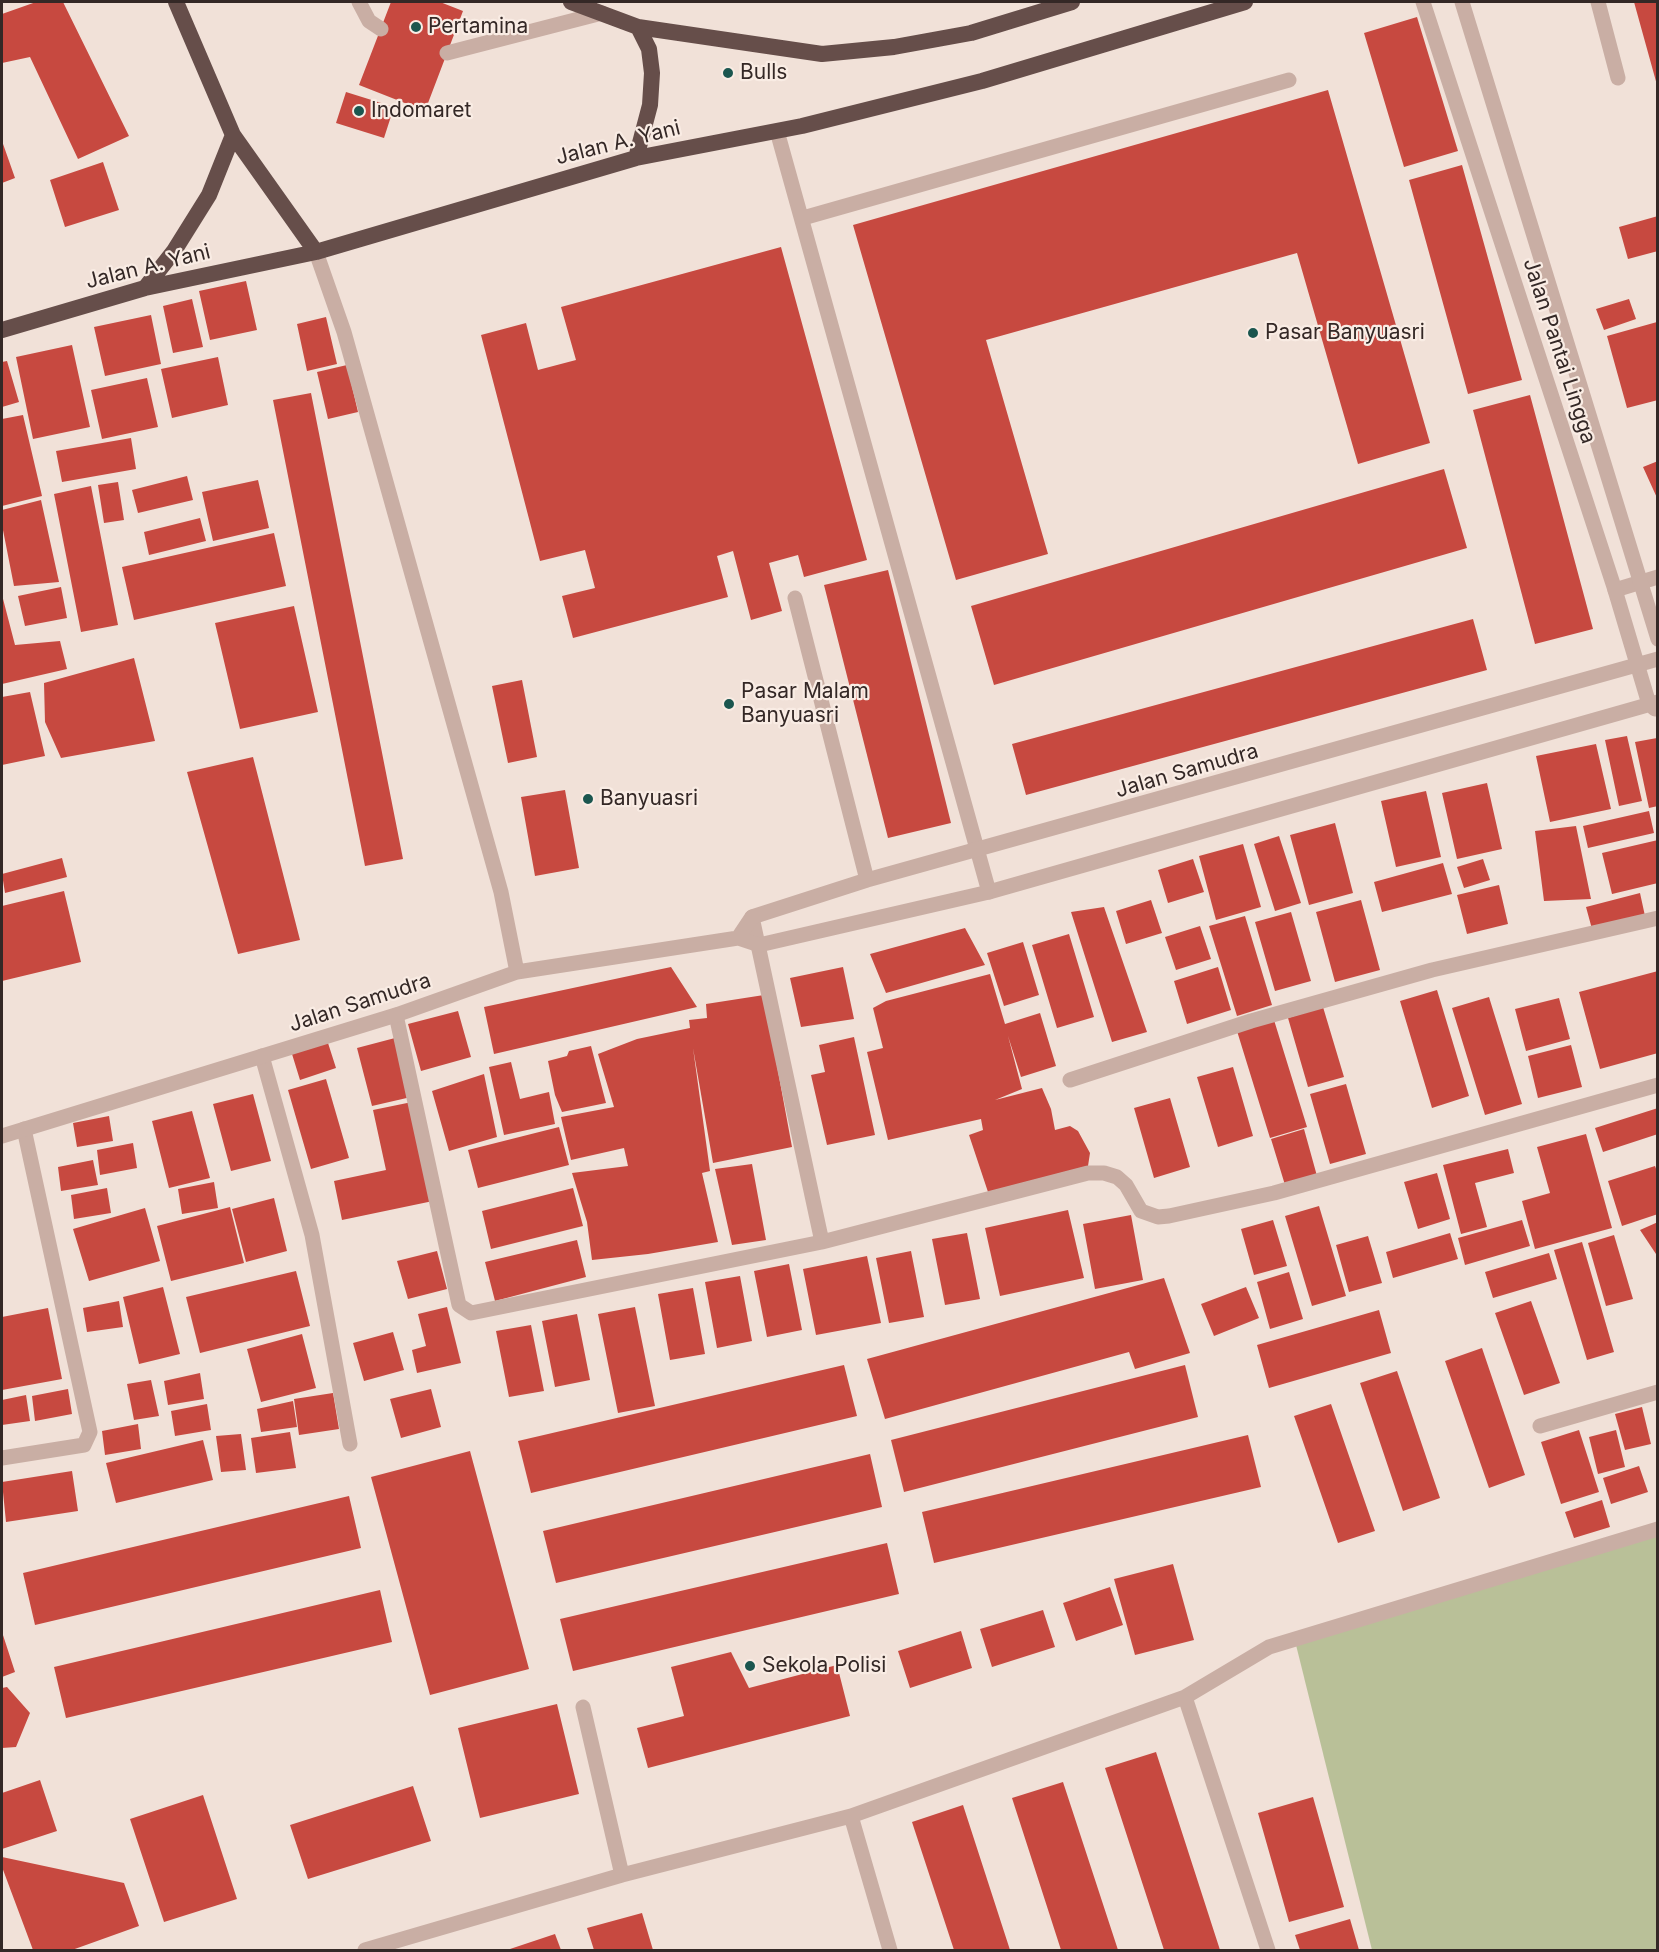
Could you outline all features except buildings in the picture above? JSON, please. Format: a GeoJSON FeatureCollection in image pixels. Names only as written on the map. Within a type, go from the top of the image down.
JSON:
{"type":"FeatureCollection","features":[{"type":"Feature","properties":{"kind":"highway"},"geometry":{"type":"LineString","coordinates":[[176,2],[233,135],[316,252]]}},
{"type":"Feature","properties":{"kind":"highway"},"geometry":{"type":"LineString","coordinates":[[571,2],[638,27],[822,54],[894,47],[971,33],[1072,2]]}},
{"type":"Feature","properties":{"kind":"highway","name":"Jalan A. Yani"},"geometry":{"type":"LineString","coordinates":[[2,330],[145,288],[316,252],[636,158],[777,131],[982,81],[1245,2]]}},
{"type":"Feature","properties":{"kind":"highway"},"geometry":{"type":"LineString","coordinates":[[636,158],[650,105],[652,73],[649,49],[638,27]]}},
{"type":"Feature","properties":{"kind":"highway"},"geometry":{"type":"LineString","coordinates":[[145,288],[174,251],[209,195],[233,135]]}},
{"type":"Feature","properties":{"kind":"street"},"geometry":{"type":"LineString","coordinates":[[358,2],[369,21],[381,29]]}},
{"type":"Feature","properties":{"kind":"street","name":"Jalan Pantai Lingga"},"geometry":{"type":"LineString","coordinates":[[1423,2],[1615,590],[1637,666],[1655,706]]}},
{"type":"Feature","properties":{"kind":"street","name":"Jalan Pantai Lingga"},"geometry":{"type":"LineString","coordinates":[[1462,2],[1658,639]]}},
{"type":"Feature","properties":{"kind":"street"},"geometry":{"type":"LineString","coordinates":[[1598,2],[1618,78]]}},
{"type":"Feature","properties":{"kind":"street"},"geometry":{"type":"LineString","coordinates":[[447,52],[602,14]]}},
{"type":"Feature","properties":{"kind":"street"},"geometry":{"type":"LineString","coordinates":[[803,218],[1289,80]]}},
{"type":"Feature","properties":{"kind":"street"},"geometry":{"type":"LineString","coordinates":[[777,131],[989,892]]}},
{"type":"Feature","properties":{"kind":"street"},"geometry":{"type":"LineString","coordinates":[[316,252],[344,332],[488,847],[517,972]]}},
{"type":"Feature","properties":{"kind":"street"},"geometry":{"type":"LineString","coordinates":[[1615,590],[1658,576]]}},
{"type":"Feature","properties":{"kind":"street"},"geometry":{"type":"LineString","coordinates":[[795,598],[867,880]]}},
{"type":"Feature","properties":{"kind":"street","name":"Jalan Samudra"},"geometry":{"type":"LineString","coordinates":[[752,917],[867,880],[978,851],[1658,659]]}},
{"type":"Feature","properties":{"kind":"street"},"geometry":{"type":"LineString","coordinates":[[759,945],[989,892],[1655,706]]}},
{"type":"Feature","properties":{"kind":"street"},"geometry":{"type":"LineString","coordinates":[[738,938],[752,917]]}},
{"type":"Feature","properties":{"kind":"street"},"geometry":{"type":"LineString","coordinates":[[752,917],[822,1242]]}},
{"type":"Feature","properties":{"kind":"street"},"geometry":{"type":"LineString","coordinates":[[1070,1080],[1251,1021],[1432,970],[1658,918]]}},
{"type":"Feature","properties":{"kind":"street","name":"Jalan Samudra"},"geometry":{"type":"LineString","coordinates":[[2,1136],[396,1015],[517,972],[738,938],[759,945]]}},
{"type":"Feature","properties":{"kind":"street"},"geometry":{"type":"LineString","coordinates":[[396,1015],[459,1305],[467,1312],[822,1242],[1088,1173],[1104,1173],[1117,1177],[1126,1185],[1141,1210],[1158,1217],[1168,1216],[1274,1193],[1658,1085]]}},
{"type":"Feature","properties":{"kind":"street"},"geometry":{"type":"LineString","coordinates":[[262,1056],[312,1235],[350,1444]]}},
{"type":"Feature","properties":{"kind":"street"},"geometry":{"type":"LineString","coordinates":[[2,1458],[84,1445],[90,1432],[24,1129]]}},
{"type":"Feature","properties":{"kind":"street"},"geometry":{"type":"LineString","coordinates":[[1540,1426],[1658,1392]]}},
{"type":"Feature","properties":{"kind":"street"},"geometry":{"type":"LineString","coordinates":[[365,1950],[622,1875],[851,1816],[1185,1697],[1269,1647],[1658,1528]]}},
{"type":"Feature","properties":{"kind":"street"},"geometry":{"type":"LineString","coordinates":[[1185,1697],[1268,1950]]}},
{"type":"Feature","properties":{"kind":"street"},"geometry":{"type":"LineString","coordinates":[[583,1707],[622,1875]]}},
{"type":"Feature","properties":{"kind":"street"},"geometry":{"type":"LineString","coordinates":[[851,1816],[890,1950]]}},
{"type":"Feature","properties":{"kind":"green space"},"geometry":{"type":"Polygon","coordinates":[[[1657,1532],[1657,1950],[1372,1950],[1295,1641],[1657,1532]]]}},
{"type":"Feature","properties":{"kind":"place","name":"Pertamina"},"geometry":{"type":"Point","coordinates":[416,27]}},
{"type":"Feature","properties":{"kind":"place","name":"Bulls"},"geometry":{"type":"Point","coordinates":[728,73]}},
{"type":"Feature","properties":{"kind":"place","name":"Indomaret"},"geometry":{"type":"Point","coordinates":[359,111]}},
{"type":"Feature","properties":{"kind":"place","name":"Pasar Banyuasri"},"geometry":{"type":"Point","coordinates":[1253,333]}},
{"type":"Feature","properties":{"kind":"place","name":"Pasar Malam Banyuasri"},"geometry":{"type":"Point","coordinates":[729,704]}},
{"type":"Feature","properties":{"kind":"place","name":"Banyuasri"},"geometry":{"type":"Point","coordinates":[588,799]}},
{"type":"Feature","properties":{"kind":"place","name":"Sekola Polisi"},"geometry":{"type":"Point","coordinates":[750,1666]}}]}
